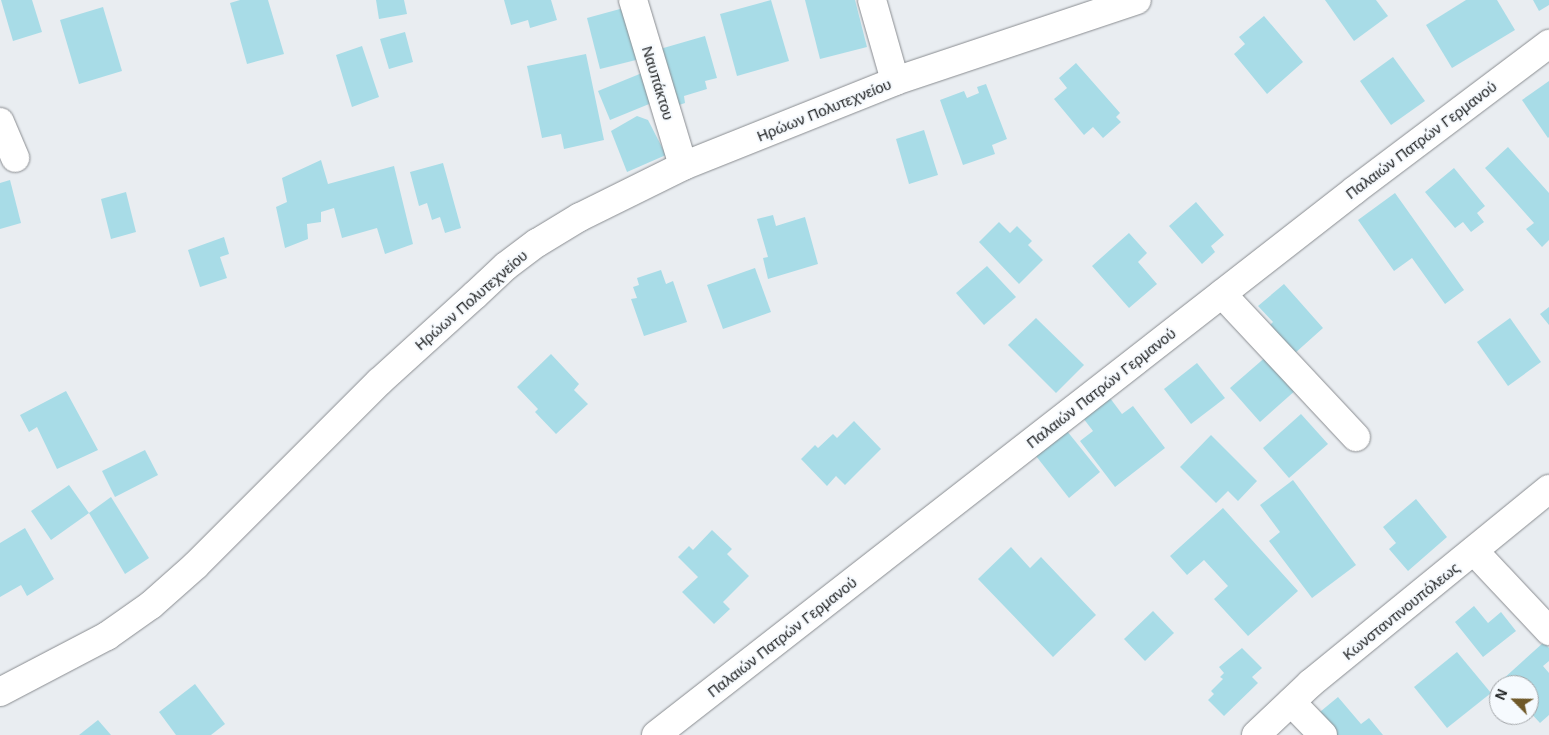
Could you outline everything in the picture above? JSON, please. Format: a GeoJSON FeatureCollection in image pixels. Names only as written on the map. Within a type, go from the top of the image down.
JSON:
{"type":"FeatureCollection","features":[{"type":"Feature","properties":{"kind":"street","name":"Ναυπάκτου"},"geometry":{"type":"LineString","coordinates":[[633,0],[683,166]]}},
{"type":"Feature","properties":{"kind":"street"},"geometry":{"type":"LineString","coordinates":[[872,0],[895,81]]}},
{"type":"Feature","properties":{"kind":"street","name":"Ηρώων Πολυτεχνείου"},"geometry":{"type":"LineString","coordinates":[[0,692],[107,636],[151,605],[196,565],[379,382],[506,266],[580,217],[683,166],[895,81],[1137,0]]}},
{"type":"Feature","properties":{"kind":"street","name":"Παλαιών Πατρών Γερμανού"},"geometry":{"type":"LineString","coordinates":[[656,735],[1355,190],[1549,44]]}},
{"type":"Feature","properties":{"kind":"street"},"geometry":{"type":"LineString","coordinates":[[0,122],[15,158]]}},
{"type":"Feature","properties":{"kind":"street"},"geometry":{"type":"LineString","coordinates":[[1222,294],[1356,437]]}},
{"type":"Feature","properties":{"kind":"street","name":"Κωνσταντινουπόλεως"},"geometry":{"type":"LineString","coordinates":[[1256,735],[1311,683],[1549,489]]}},
{"type":"Feature","properties":{"kind":"street"},"geometry":{"type":"LineString","coordinates":[[1474,551],[1549,631]]}},
{"type":"Feature","properties":{"kind":"street"},"geometry":{"type":"LineString","coordinates":[[1291,702],[1323,735]]}},
{"type":"Feature","properties":{"kind":"building"},"geometry":{"type":"Polygon","coordinates":[[[1,0],[32,0],[42,32],[13,41],[1,0]]]}},
{"type":"Feature","properties":{"kind":"building"},"geometry":{"type":"Polygon","coordinates":[[[240,0],[268,0],[284,54],[247,64],[230,3],[240,0]]]}},
{"type":"Feature","properties":{"kind":"building"},"geometry":{"type":"Polygon","coordinates":[[[376,0],[404,0],[407,14],[379,19],[376,0]]]}},
{"type":"Feature","properties":{"kind":"building"},"geometry":{"type":"Polygon","coordinates":[[[504,0],[551,0],[557,20],[530,28],[528,20],[511,25],[504,0]]]}},
{"type":"Feature","properties":{"kind":"building"},"geometry":{"type":"Polygon","coordinates":[[[771,0],[789,61],[737,76],[720,14],[771,0]]]}},
{"type":"Feature","properties":{"kind":"building"},"geometry":{"type":"Polygon","coordinates":[[[805,0],[855,0],[867,47],[820,59],[805,0]]]}},
{"type":"Feature","properties":{"kind":"building"},"geometry":{"type":"Polygon","coordinates":[[[1325,0],[1376,0],[1388,16],[1354,41],[1325,0]]]}},
{"type":"Feature","properties":{"kind":"building"},"geometry":{"type":"Polygon","coordinates":[[[1466,0],[1497,0],[1515,30],[1452,68],[1426,25],[1466,0]]]}},
{"type":"Feature","properties":{"kind":"building"},"geometry":{"type":"Polygon","coordinates":[[[1533,0],[1549,0],[1549,5],[1539,11],[1533,0]]]}},
{"type":"Feature","properties":{"kind":"building"},"geometry":{"type":"Polygon","coordinates":[[[631,6],[644,58],[600,69],[587,18],[631,6]]]}},
{"type":"Feature","properties":{"kind":"building"},"geometry":{"type":"Polygon","coordinates":[[[103,7],[122,71],[79,84],[60,20],[103,7]]]}},
{"type":"Feature","properties":{"kind":"building"},"geometry":{"type":"Polygon","coordinates":[[[1264,16],[1303,62],[1267,94],[1234,54],[1245,44],[1239,37],[1264,16]]]}},
{"type":"Feature","properties":{"kind":"building"},"geometry":{"type":"Polygon","coordinates":[[[405,32],[413,62],[389,69],[380,39],[405,32]]]}},
{"type":"Feature","properties":{"kind":"building"},"geometry":{"type":"Polygon","coordinates":[[[705,36],[717,78],[705,81],[707,89],[684,96],[685,103],[676,106],[660,49],[705,36]]]}},
{"type":"Feature","properties":{"kind":"building"},"geometry":{"type":"Polygon","coordinates":[[[362,46],[379,97],[352,107],[336,55],[362,46]]]}},
{"type":"Feature","properties":{"kind":"building"},"geometry":{"type":"Polygon","coordinates":[[[586,54],[604,140],[564,149],[561,134],[542,138],[527,66],[586,54]]]}},
{"type":"Feature","properties":{"kind":"building"},"geometry":{"type":"Polygon","coordinates":[[[1393,57],[1425,101],[1391,125],[1360,81],[1393,57]]]}},
{"type":"Feature","properties":{"kind":"building"},"geometry":{"type":"Polygon","coordinates":[[[1076,63],[1120,113],[1116,117],[1121,122],[1103,138],[1093,127],[1084,135],[1054,99],[1067,88],[1059,78],[1076,63]]]}},
{"type":"Feature","properties":{"kind":"building"},"geometry":{"type":"Polygon","coordinates":[[[642,73],[654,102],[610,120],[598,91],[642,73]]]}},
{"type":"Feature","properties":{"kind":"building"},"geometry":{"type":"Polygon","coordinates":[[[1549,81],[1549,137],[1548,138],[1522,100],[1549,81]]]}},
{"type":"Feature","properties":{"kind":"building"},"geometry":{"type":"Polygon","coordinates":[[[986,84],[1007,139],[992,145],[995,154],[963,165],[940,100],[964,91],[967,98],[979,93],[977,87],[986,84]]]}},
{"type":"Feature","properties":{"kind":"building"},"geometry":{"type":"Polygon","coordinates":[[[637,116],[648,120],[666,155],[627,172],[611,131],[637,116]]]}},
{"type":"Feature","properties":{"kind":"building"},"geometry":{"type":"Polygon","coordinates":[[[924,130],[938,175],[909,184],[896,139],[924,130]]]}},
{"type":"Feature","properties":{"kind":"building"},"geometry":{"type":"Polygon","coordinates":[[[1508,147],[1549,193],[1549,240],[1542,247],[1526,229],[1534,223],[1485,168],[1508,147]]]}},
{"type":"Feature","properties":{"kind":"building"},"geometry":{"type":"Polygon","coordinates":[[[321,160],[328,184],[394,166],[413,244],[385,254],[377,228],[342,238],[334,208],[321,212],[321,222],[307,224],[308,239],[285,248],[276,207],[287,202],[282,178],[321,160]]]}},
{"type":"Feature","properties":{"kind":"building"},"geometry":{"type":"Polygon","coordinates":[[[443,163],[461,228],[445,233],[440,217],[432,220],[427,203],[419,206],[410,172],[443,163]]]}},
{"type":"Feature","properties":{"kind":"building"},"geometry":{"type":"Polygon","coordinates":[[[1454,168],[1485,206],[1477,213],[1484,222],[1471,232],[1463,222],[1455,228],[1425,192],[1454,168]]]}},
{"type":"Feature","properties":{"kind":"building"},"geometry":{"type":"Polygon","coordinates":[[[10,180],[21,223],[0,229],[0,183],[10,180]]]}},
{"type":"Feature","properties":{"kind":"building"},"geometry":{"type":"Polygon","coordinates":[[[126,192],[136,232],[111,239],[101,199],[126,192]]]}},
{"type":"Feature","properties":{"kind":"building"},"geometry":{"type":"Polygon","coordinates":[[[1395,193],[1464,290],[1445,304],[1412,258],[1394,271],[1358,220],[1395,193]]]}},
{"type":"Feature","properties":{"kind":"building"},"geometry":{"type":"Polygon","coordinates":[[[1196,202],[1224,235],[1211,246],[1215,252],[1202,264],[1169,226],[1196,202]]]}},
{"type":"Feature","properties":{"kind":"building"},"geometry":{"type":"Polygon","coordinates":[[[773,215],[776,226],[805,217],[818,264],[768,279],[763,258],[768,257],[757,219],[773,215]]]}},
{"type":"Feature","properties":{"kind":"building"},"geometry":{"type":"Polygon","coordinates":[[[999,222],[1010,233],[1017,226],[1032,241],[1028,245],[1043,260],[1019,284],[979,242],[999,222]]]}},
{"type":"Feature","properties":{"kind":"building"},"geometry":{"type":"Polygon","coordinates":[[[1129,233],[1147,253],[1138,262],[1157,284],[1129,308],[1092,266],[1129,233]]]}},
{"type":"Feature","properties":{"kind":"building"},"geometry":{"type":"Polygon","coordinates":[[[224,237],[229,254],[220,257],[227,278],[200,287],[188,250],[224,237]]]}},
{"type":"Feature","properties":{"kind":"building"},"geometry":{"type":"Polygon","coordinates":[[[987,266],[1016,297],[984,325],[956,293],[987,266]]]}},
{"type":"Feature","properties":{"kind":"building"},"geometry":{"type":"Polygon","coordinates":[[[755,268],[771,312],[723,329],[707,285],[755,268]]]}},
{"type":"Feature","properties":{"kind":"building"},"geometry":{"type":"Polygon","coordinates":[[[661,270],[666,284],[673,281],[687,322],[644,336],[631,299],[637,298],[633,287],[639,285],[637,278],[661,270]]]}},
{"type":"Feature","properties":{"kind":"building"},"geometry":{"type":"Polygon","coordinates":[[[1284,284],[1323,328],[1294,354],[1269,326],[1273,322],[1258,306],[1284,284]]]}},
{"type":"Feature","properties":{"kind":"building"},"geometry":{"type":"Polygon","coordinates":[[[1549,307],[1549,325],[1540,314],[1549,307]]]}},
{"type":"Feature","properties":{"kind":"building"},"geometry":{"type":"Polygon","coordinates":[[[1036,318],[1084,365],[1056,393],[1008,345],[1036,318]]]}},
{"type":"Feature","properties":{"kind":"building"},"geometry":{"type":"Polygon","coordinates":[[[1510,318],[1541,362],[1508,386],[1477,342],[1510,318]]]}},
{"type":"Feature","properties":{"kind":"building"},"geometry":{"type":"Polygon","coordinates":[[[551,354],[579,384],[574,390],[588,404],[556,434],[535,412],[538,409],[517,387],[551,354]]]}},
{"type":"Feature","properties":{"kind":"building"},"geometry":{"type":"Polygon","coordinates":[[[1268,355],[1297,389],[1260,422],[1230,388],[1268,355]]]}},
{"type":"Feature","properties":{"kind":"building"},"geometry":{"type":"Polygon","coordinates":[[[1197,363],[1225,398],[1191,424],[1164,389],[1197,363]]]}},
{"type":"Feature","properties":{"kind":"building"},"geometry":{"type":"Polygon","coordinates":[[[66,391],[98,450],[57,469],[37,427],[29,432],[20,415],[66,391]]]}},
{"type":"Feature","properties":{"kind":"building"},"geometry":{"type":"Polygon","coordinates":[[[1107,394],[1122,414],[1133,406],[1165,448],[1115,487],[1080,441],[1093,431],[1080,414],[1107,394]]]}},
{"type":"Feature","properties":{"kind":"building"},"geometry":{"type":"Polygon","coordinates":[[[1301,414],[1328,444],[1289,478],[1263,448],[1301,414]]]}},
{"type":"Feature","properties":{"kind":"building"},"geometry":{"type":"Polygon","coordinates":[[[854,421],[881,449],[845,485],[836,476],[827,486],[801,459],[815,445],[818,448],[833,434],[837,438],[854,421]]]}},
{"type":"Feature","properties":{"kind":"building"},"geometry":{"type":"Polygon","coordinates":[[[1067,431],[1100,472],[1069,498],[1036,456],[1067,431]]]}},
{"type":"Feature","properties":{"kind":"building"},"geometry":{"type":"Polygon","coordinates":[[[1211,435],[1257,481],[1238,501],[1228,491],[1216,503],[1180,467],[1211,435]]]}},
{"type":"Feature","properties":{"kind":"building"},"geometry":{"type":"Polygon","coordinates":[[[145,450],[158,475],[115,497],[102,471],[145,450]]]}},
{"type":"Feature","properties":{"kind":"building"},"geometry":{"type":"Polygon","coordinates":[[[1293,480],[1356,565],[1312,598],[1269,541],[1280,532],[1260,505],[1293,480]]]}},
{"type":"Feature","properties":{"kind":"building"},"geometry":{"type":"Polygon","coordinates":[[[69,485],[89,513],[51,540],[31,511],[69,485]]]}},
{"type":"Feature","properties":{"kind":"building"},"geometry":{"type":"Polygon","coordinates":[[[111,497],[149,558],[125,574],[89,513],[111,497]]]}},
{"type":"Feature","properties":{"kind":"building"},"geometry":{"type":"Polygon","coordinates":[[[1416,499],[1447,537],[1408,571],[1389,549],[1396,543],[1383,527],[1416,499]]]}},
{"type":"Feature","properties":{"kind":"building"},"geometry":{"type":"Polygon","coordinates":[[[1223,508],[1298,591],[1248,636],[1214,599],[1228,586],[1204,560],[1187,575],[1170,556],[1223,508]]]}},
{"type":"Feature","properties":{"kind":"building"},"geometry":{"type":"Polygon","coordinates":[[[25,528],[54,579],[27,596],[21,585],[0,597],[0,543],[25,528]]]}},
{"type":"Feature","properties":{"kind":"building"},"geometry":{"type":"Polygon","coordinates":[[[712,530],[732,549],[727,554],[749,576],[723,602],[730,609],[714,624],[682,592],[698,577],[678,557],[689,546],[693,550],[712,530]]]}},
{"type":"Feature","properties":{"kind":"building"},"geometry":{"type":"Polygon","coordinates":[[[1011,547],[1030,568],[1041,557],[1096,615],[1053,657],[978,579],[1011,547]]]}},
{"type":"Feature","properties":{"kind":"building"},"geometry":{"type":"Polygon","coordinates":[[[1474,606],[1488,623],[1501,612],[1516,631],[1483,657],[1455,622],[1474,606]]]}},
{"type":"Feature","properties":{"kind":"building"},"geometry":{"type":"Polygon","coordinates":[[[1153,611],[1174,633],[1145,661],[1124,639],[1153,611]]]}},
{"type":"Feature","properties":{"kind":"building"},"geometry":{"type":"Polygon","coordinates":[[[1544,642],[1549,648],[1549,661],[1543,666],[1549,673],[1549,715],[1540,723],[1539,675],[1508,675],[1544,642]]]}},
{"type":"Feature","properties":{"kind":"building"},"geometry":{"type":"Polygon","coordinates":[[[1242,648],[1262,668],[1252,677],[1258,683],[1224,716],[1208,700],[1214,694],[1211,691],[1223,679],[1220,677],[1224,673],[1219,667],[1242,648]]]}},
{"type":"Feature","properties":{"kind":"building"},"geometry":{"type":"Polygon","coordinates":[[[1457,652],[1489,691],[1489,695],[1447,728],[1414,687],[1457,652]]]}},
{"type":"Feature","properties":{"kind":"building"},"geometry":{"type":"Polygon","coordinates":[[[195,684],[225,724],[211,735],[176,735],[159,712],[195,684]]]}},
{"type":"Feature","properties":{"kind":"building"},"geometry":{"type":"Polygon","coordinates":[[[1338,697],[1361,724],[1369,718],[1383,735],[1331,735],[1315,716],[1338,697]]]}},
{"type":"Feature","properties":{"kind":"building"},"geometry":{"type":"Polygon","coordinates":[[[98,720],[111,735],[79,735],[98,720]]]}}]}
